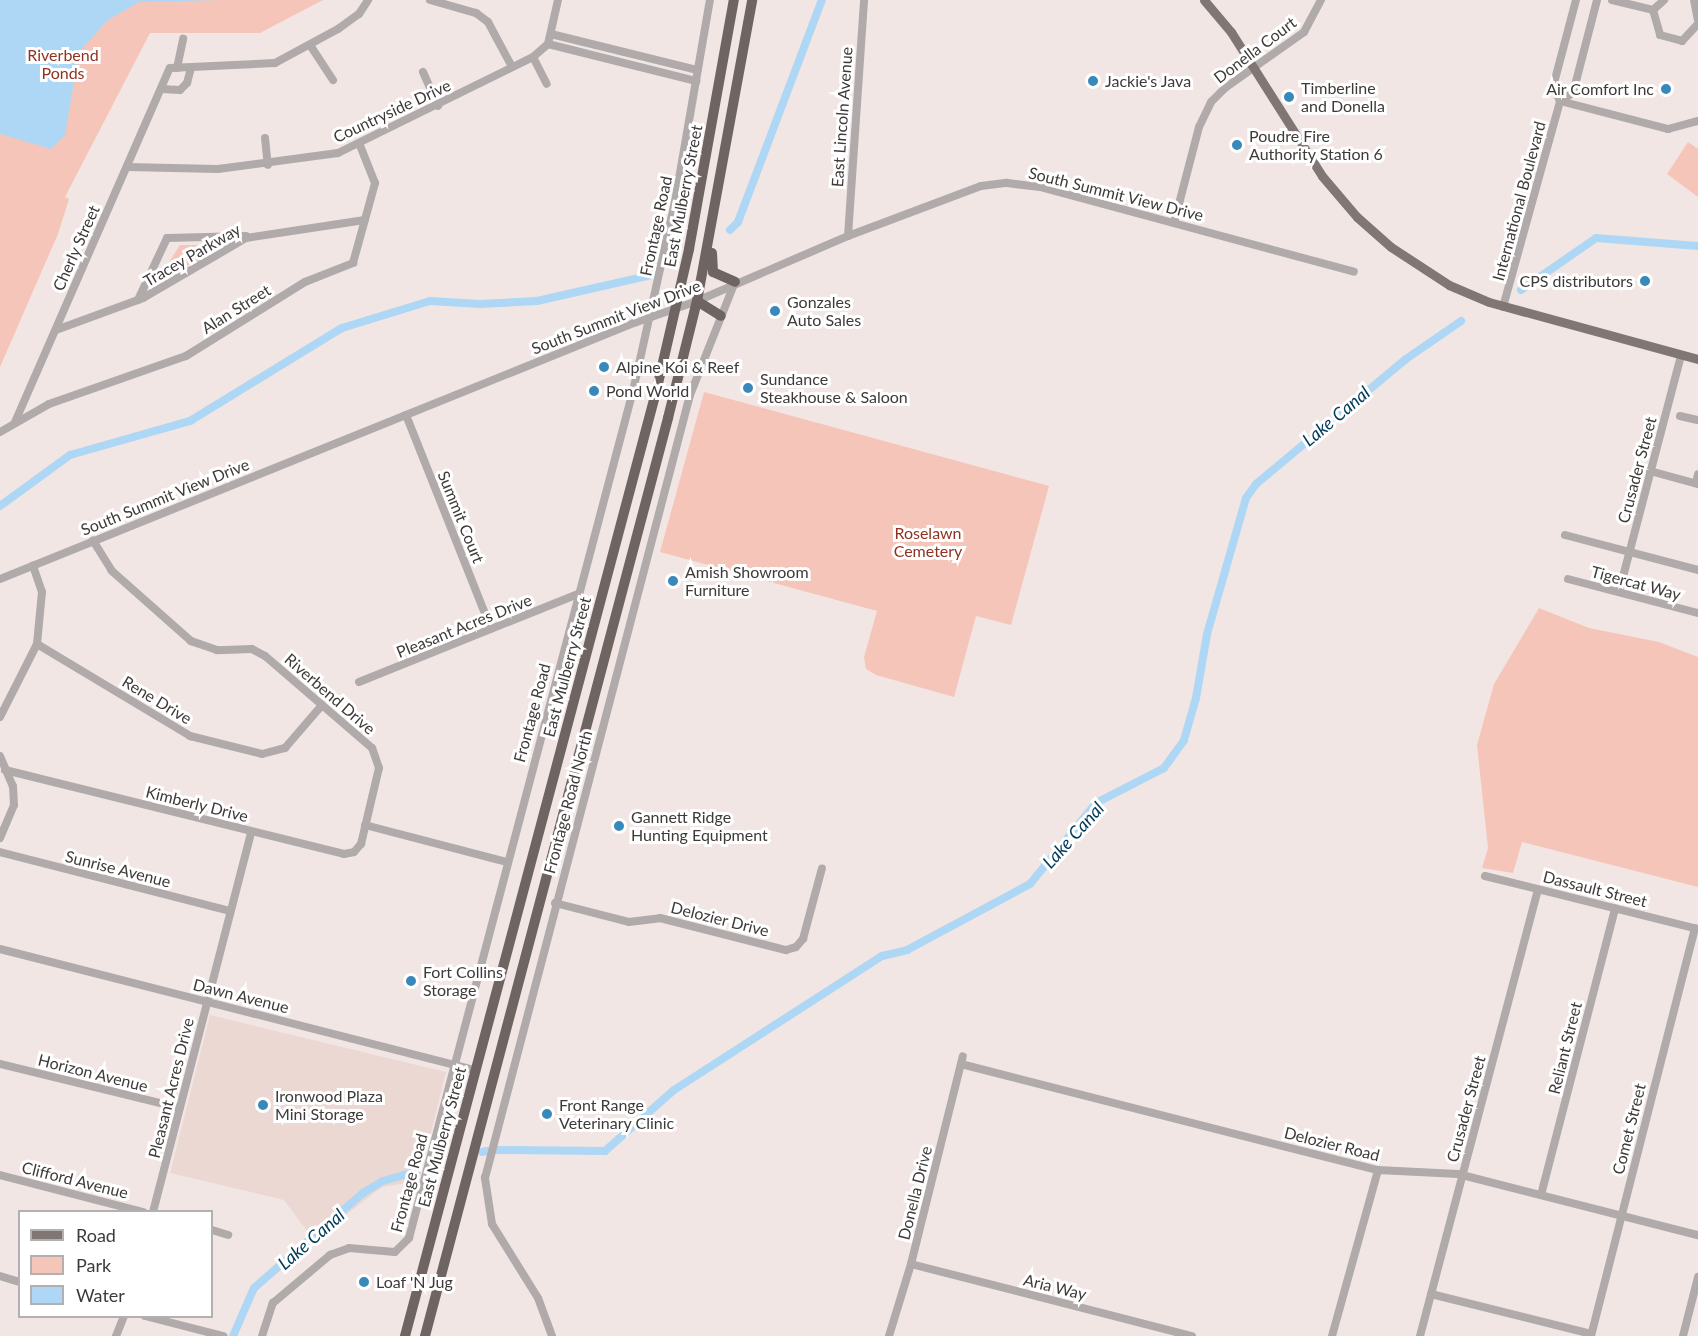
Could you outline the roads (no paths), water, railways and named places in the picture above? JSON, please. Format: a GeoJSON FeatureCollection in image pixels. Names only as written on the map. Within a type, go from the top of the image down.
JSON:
{"type":"FeatureCollection","features":[{"type":"Feature","properties":{"kind":"highway","name":"East Mulberry Street"},"geometry":{"type":"LineString","coordinates":[[405,1336],[675,308],[734,0]]}},
{"type":"Feature","properties":{"kind":"highway","name":"East Mulberry Street"},"geometry":{"type":"LineString","coordinates":[[425,1336],[697,301],[752,0]]}},
{"type":"Feature","properties":{"kind":"highway"},"geometry":{"type":"LineString","coordinates":[[747,29],[758,0]]}},
{"type":"Feature","properties":{"kind":"highway"},"geometry":{"type":"LineString","coordinates":[[716,206],[712,268],[721,279],[735,282]]}},
{"type":"Feature","properties":{"kind":"highway"},"geometry":{"type":"LineString","coordinates":[[697,301],[721,316]]}},
{"type":"Feature","properties":{"kind":"highway"},"geometry":{"type":"LineString","coordinates":[[432,1336],[447,1277],[448,1245]]}},
{"type":"Feature","properties":{"kind":"main road"},"geometry":{"type":"LineString","coordinates":[[1204,0],[1255,69],[1322,176],[1357,218],[1416,266],[1473,296],[1503,307],[1698,359]]}},
{"type":"Feature","properties":{"kind":"street"},"geometry":{"type":"LineString","coordinates":[[173,68],[262,67],[310,45],[359,15],[368,0]]}},
{"type":"Feature","properties":{"kind":"street"},"geometry":{"type":"LineString","coordinates":[[430,0],[476,13],[488,21],[512,67]]}},
{"type":"Feature","properties":{"kind":"street"},"geometry":{"type":"LineString","coordinates":[[558,0],[548,44],[696,81]]}},
{"type":"Feature","properties":{"kind":"street","name":"Frontage Road"},"geometry":{"type":"LineString","coordinates":[[262,1336],[273,1303],[330,1255],[349,1248],[390,1253],[405,1246],[651,318],[710,0]]}},
{"type":"Feature","properties":{"kind":"street","name":"East Lincoln Avenue"},"geometry":{"type":"LineString","coordinates":[[848,236],[864,0]]}},
{"type":"Feature","properties":{"kind":"street","name":"Donella Court"},"geometry":{"type":"LineString","coordinates":[[1174,223],[1206,110],[1225,88],[1255,69],[1304,32],[1321,0]]}},
{"type":"Feature","properties":{"kind":"street","name":"International Boulevard"},"geometry":{"type":"LineString","coordinates":[[1503,307],[1560,101],[1553,87],[1576,0]]}},
{"type":"Feature","properties":{"kind":"street","name":"International Boulevard"},"geometry":{"type":"LineString","coordinates":[[1560,101],[1573,93],[1597,0]]}},
{"type":"Feature","properties":{"kind":"street"},"geometry":{"type":"LineString","coordinates":[[1612,0],[1653,10]]}},
{"type":"Feature","properties":{"kind":"street"},"geometry":{"type":"LineString","coordinates":[[1653,10],[1664,0]]}},
{"type":"Feature","properties":{"kind":"street"},"geometry":{"type":"LineString","coordinates":[[1653,10],[1660,35],[1682,41],[1698,22],[1694,0]]}},
{"type":"Feature","properties":{"kind":"street"},"geometry":{"type":"LineString","coordinates":[[551,34],[698,70]]}},
{"type":"Feature","properties":{"kind":"street","name":"Cherly Street"},"geometry":{"type":"LineString","coordinates":[[15,422],[161,89],[173,68],[183,39]]}},
{"type":"Feature","properties":{"kind":"street","name":"Countryside Drive"},"geometry":{"type":"LineString","coordinates":[[127,167],[219,169],[319,158],[359,144],[438,106],[533,57],[548,44]]}},
{"type":"Feature","properties":{"kind":"street"},"geometry":{"type":"LineString","coordinates":[[310,45],[333,80]]}},
{"type":"Feature","properties":{"kind":"street"},"geometry":{"type":"LineString","coordinates":[[533,57],[547,84]]}},
{"type":"Feature","properties":{"kind":"street"},"geometry":{"type":"LineString","coordinates":[[161,89],[180,90],[187,83],[191,68]]}},
{"type":"Feature","properties":{"kind":"street"},"geometry":{"type":"LineString","coordinates":[[423,72],[438,106]]}},
{"type":"Feature","properties":{"kind":"street"},"geometry":{"type":"LineString","coordinates":[[1560,101],[1668,129],[1698,121]]}},
{"type":"Feature","properties":{"kind":"street"},"geometry":{"type":"LineString","coordinates":[[265,138],[268,165]]}},
{"type":"Feature","properties":{"kind":"street","name":"Alan Street"},"geometry":{"type":"LineString","coordinates":[[15,422],[50,404],[186,356],[306,282],[353,263],[375,176],[359,144]]}},
{"type":"Feature","properties":{"kind":"street","name":"South Summit View Drive"},"geometry":{"type":"LineString","coordinates":[[0,579],[406,415],[697,301],[735,282],[956,194],[1007,183],[1040,187],[1354,272]]}},
{"type":"Feature","properties":{"kind":"street","name":"Tracey Parkway"},"geometry":{"type":"LineString","coordinates":[[138,300],[167,238],[259,234],[364,220]]}},
{"type":"Feature","properties":{"kind":"street","name":"Tracey Parkway"},"geometry":{"type":"LineString","coordinates":[[56,330],[138,300],[234,244],[259,234]]}},
{"type":"Feature","properties":{"kind":"street","name":"Frontage Road North"},"geometry":{"type":"LineString","coordinates":[[552,1336],[538,1298],[497,1234],[486,1206],[488,1164],[690,395],[735,282]]}},
{"type":"Feature","properties":{"kind":"street","name":"Crusader Street"},"geometry":{"type":"LineString","coordinates":[[1619,592],[1681,355]]}},
{"type":"Feature","properties":{"kind":"street","name":"Summit Court"},"geometry":{"type":"LineString","coordinates":[[406,415],[491,629]]}},
{"type":"Feature","properties":{"kind":"street"},"geometry":{"type":"LineString","coordinates":[[1680,416],[1698,420]]}},
{"type":"Feature","properties":{"kind":"street"},"geometry":{"type":"LineString","coordinates":[[0,432],[15,422]]}},
{"type":"Feature","properties":{"kind":"street"},"geometry":{"type":"LineString","coordinates":[[1650,471],[1697,484],[1698,474]]}},
{"type":"Feature","properties":{"kind":"street"},"geometry":{"type":"LineString","coordinates":[[1565,535],[1698,570]]}},
{"type":"Feature","properties":{"kind":"street","name":"Riverbend Drive"},"geometry":{"type":"LineString","coordinates":[[93,541],[112,572],[191,641],[217,650],[244,648],[258,651],[376,754],[379,768],[365,825]]}},
{"type":"Feature","properties":{"kind":"street"},"geometry":{"type":"LineString","coordinates":[[0,717],[37,644],[42,592],[33,566]]}},
{"type":"Feature","properties":{"kind":"street","name":"Tigercat Way"},"geometry":{"type":"LineString","coordinates":[[1568,579],[1698,613]]}},
{"type":"Feature","properties":{"kind":"street","name":"Pleasant Acres Drive"},"geometry":{"type":"LineString","coordinates":[[360,682],[578,594]]}},
{"type":"Feature","properties":{"kind":"street","name":"Rene Drive"},"geometry":{"type":"LineString","coordinates":[[37,644],[190,736],[262,754],[285,748],[322,705]]}},
{"type":"Feature","properties":{"kind":"street"},"geometry":{"type":"LineString","coordinates":[[0,756],[13,786],[14,805],[9,824],[0,838]]}},
{"type":"Feature","properties":{"kind":"street","name":"Kimberly Drive"},"geometry":{"type":"LineString","coordinates":[[5,770],[344,854],[358,848],[365,825]]}},
{"type":"Feature","properties":{"kind":"street"},"geometry":{"type":"LineString","coordinates":[[365,825],[507,861]]}},
{"type":"Feature","properties":{"kind":"street","name":"Pleasant Acres Drive"},"geometry":{"type":"LineString","coordinates":[[154,1210],[251,832]]}},
{"type":"Feature","properties":{"kind":"street","name":"Sunrise Avenue"},"geometry":{"type":"LineString","coordinates":[[0,852],[230,911]]}},
{"type":"Feature","properties":{"kind":"street","name":"Delozier Drive"},"geometry":{"type":"LineString","coordinates":[[555,903],[629,922],[660,918],[786,950],[796,947],[803,939],[822,868]]}},
{"type":"Feature","properties":{"kind":"street","name":"Dassault Street"},"geometry":{"type":"LineString","coordinates":[[1485,876],[1696,929]]}},
{"type":"Feature","properties":{"kind":"street","name":"Crusader Street"},"geometry":{"type":"LineString","coordinates":[[1420,1336],[1538,889]]}},
{"type":"Feature","properties":{"kind":"street","name":"Reliant Street"},"geometry":{"type":"LineString","coordinates":[[1541,1195],[1615,908]]}},
{"type":"Feature","properties":{"kind":"street","name":"Comet Street"},"geometry":{"type":"LineString","coordinates":[[1591,1335],[1696,929]]}},
{"type":"Feature","properties":{"kind":"street","name":"Dawn Avenue"},"geometry":{"type":"LineString","coordinates":[[0,949],[475,1070]]}},
{"type":"Feature","properties":{"kind":"street","name":"Delozier Road"},"geometry":{"type":"LineString","coordinates":[[962,1060],[1378,1170],[1463,1175],[1698,1235]]}},
{"type":"Feature","properties":{"kind":"street","name":"Donella Drive"},"geometry":{"type":"LineString","coordinates":[[889,1336],[911,1264],[962,1060]]}},
{"type":"Feature","properties":{"kind":"street","name":"Horizon Avenue"},"geometry":{"type":"LineString","coordinates":[[0,1064],[180,1108]]}},
{"type":"Feature","properties":{"kind":"street"},"geometry":{"type":"LineString","coordinates":[[493,1075],[510,1079]]}},
{"type":"Feature","properties":{"kind":"street"},"geometry":{"type":"LineString","coordinates":[[1332,1336],[1378,1170]]}},
{"type":"Feature","properties":{"kind":"street","name":"Clifford Avenue"},"geometry":{"type":"LineString","coordinates":[[0,1175],[135,1210]]}},
{"type":"Feature","properties":{"kind":"street"},"geometry":{"type":"LineString","coordinates":[[213,1230],[228,1235]]}},
{"type":"Feature","properties":{"kind":"street","name":"Aria Way"},"geometry":{"type":"LineString","coordinates":[[911,1264],[1192,1336]]}},
{"type":"Feature","properties":{"kind":"street"},"geometry":{"type":"LineString","coordinates":[[0,1276],[18,1281]]}},
{"type":"Feature","properties":{"kind":"street"},"geometry":{"type":"LineString","coordinates":[[1683,1336],[1698,1277]]}},
{"type":"Feature","properties":{"kind":"street"},"geometry":{"type":"LineString","coordinates":[[1431,1294],[1591,1335]]}},
{"type":"Feature","properties":{"kind":"street"},"geometry":{"type":"LineString","coordinates":[[116,1336],[124,1318]]}},
{"type":"Feature","properties":{"kind":"street"},"geometry":{"type":"LineString","coordinates":[[149,1318],[223,1336]]}},
{"type":"Feature","properties":{"kind":"street"},"geometry":{"type":"LineString","coordinates":[[545,1336],[547,1324]]}},
{"type":"Feature","properties":{"kind":"water"},"geometry":{"type":"Polygon","coordinates":[[[0,0],[219,0],[139,2],[108,20],[79,52],[65,135],[51,149],[0,134],[0,0]]]}},
{"type":"Feature","properties":{"kind":"waterway"},"geometry":{"type":"LineString","coordinates":[[730,230],[738,222],[822,0]]}},
{"type":"Feature","properties":{"kind":"waterway","name":"Lake Canal"},"geometry":{"type":"LineString","coordinates":[[1521,290],[1596,238],[1698,246]]}},
{"type":"Feature","properties":{"kind":"waterway"},"geometry":{"type":"LineString","coordinates":[[0,506],[70,455],[190,421],[342,328],[430,301],[480,304],[537,301],[651,275]]}},
{"type":"Feature","properties":{"kind":"waterway","name":"Lake Canal"},"geometry":{"type":"LineString","coordinates":[[496,1150],[605,1151],[674,1090],[882,956],[907,950],[1030,884],[1096,803],[1164,768],[1184,740],[1196,698],[1207,634],[1246,498],[1256,484],[1406,359],[1461,321]]}},
{"type":"Feature","properties":{"kind":"waterway","name":"Lake Canal"},"geometry":{"type":"LineString","coordinates":[[482,1152],[487,1151]]}},
{"type":"Feature","properties":{"kind":"waterway","name":"Lake Canal"},"geometry":{"type":"LineString","coordinates":[[233,1336],[254,1288],[363,1193],[383,1181],[417,1171]]}},
{"type":"Feature","properties":{"kind":"place","name":"Jackie's Java"},"geometry":{"type":"Point","coordinates":[1093,81]}},
{"type":"Feature","properties":{"kind":"place","name":"Air Comfort Inc"},"geometry":{"type":"Point","coordinates":[1666,89]}},
{"type":"Feature","properties":{"kind":"place","name":"Timberline and Donella"},"geometry":{"type":"Point","coordinates":[1289,97]}},
{"type":"Feature","properties":{"kind":"place","name":"Poudre Fire Authority Station 6"},"geometry":{"type":"Point","coordinates":[1237,145]}},
{"type":"Feature","properties":{"kind":"place","name":"CPS distributors"},"geometry":{"type":"Point","coordinates":[1645,281]}},
{"type":"Feature","properties":{"kind":"place","name":"Gonzales Auto Sales"},"geometry":{"type":"Point","coordinates":[775,311]}},
{"type":"Feature","properties":{"kind":"place","name":"Alpine Koi & Reef"},"geometry":{"type":"Point","coordinates":[604,367]}},
{"type":"Feature","properties":{"kind":"place","name":"Sundance Steakhouse & Saloon"},"geometry":{"type":"Point","coordinates":[748,388]}},
{"type":"Feature","properties":{"kind":"place","name":"Pond World"},"geometry":{"type":"Point","coordinates":[594,391]}},
{"type":"Feature","properties":{"kind":"place","name":"Amish Showroom Furniture"},"geometry":{"type":"Point","coordinates":[673,581]}},
{"type":"Feature","properties":{"kind":"place","name":"Gannett Ridge Hunting Equipment"},"geometry":{"type":"Point","coordinates":[619,826]}},
{"type":"Feature","properties":{"kind":"place","name":"Fort Collins Storage"},"geometry":{"type":"Point","coordinates":[411,981]}},
{"type":"Feature","properties":{"kind":"place","name":"Ironwood Plaza Mini Storage"},"geometry":{"type":"Point","coordinates":[263,1105]}},
{"type":"Feature","properties":{"kind":"place","name":"Front Range Veterinary Clinic"},"geometry":{"type":"Point","coordinates":[547,1114]}},
{"type":"Feature","properties":{"kind":"place","name":"Loaf 'N Jug"},"geometry":{"type":"Point","coordinates":[364,1282]}},
{"type":"Feature","properties":{"kind":"park label","name":"Riverbend Ponds"},"geometry":{"type":"Point","coordinates":[63,64]}},
{"type":"Feature","properties":{"kind":"park label","name":"Roselawn Cemetery"},"geometry":{"type":"Point","coordinates":[928,542]}}]}
